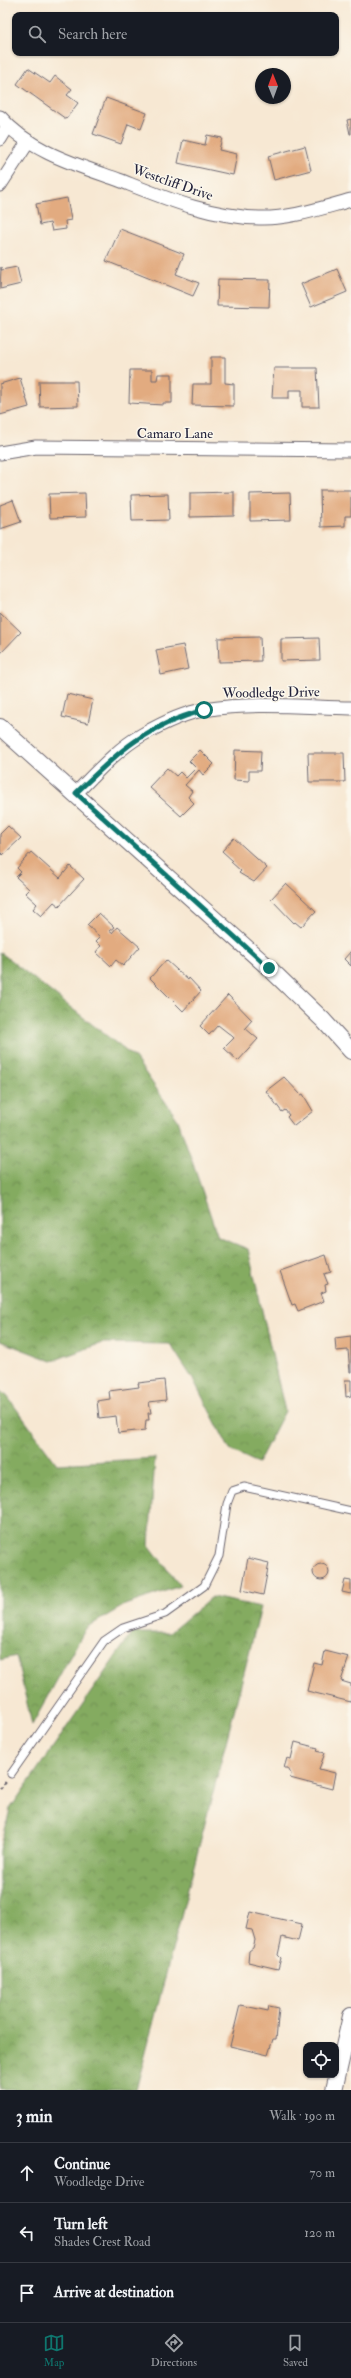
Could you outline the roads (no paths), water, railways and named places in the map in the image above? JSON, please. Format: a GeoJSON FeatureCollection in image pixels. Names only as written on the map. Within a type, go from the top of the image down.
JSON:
{"type":"FeatureCollection","features":[{"type":"Feature","properties":{"kind":"street"},"geometry":{"type":"LineString","coordinates":[[0,139],[4,122]]}},
{"type":"Feature","properties":{"kind":"street","name":"Westcliff Drive"},"geometry":{"type":"LineString","coordinates":[[4,122],[28,142],[53,156],[183,204],[210,212],[260,218],[312,210],[351,200]]}},
{"type":"Feature","properties":{"kind":"street"},"geometry":{"type":"LineString","coordinates":[[0,185],[28,142]]}},
{"type":"Feature","properties":{"kind":"street","name":"Camaro Lane"},"geometry":{"type":"LineString","coordinates":[[0,453],[36,447],[351,450]]}},
{"type":"Feature","properties":{"kind":"street","name":"Woodledge Drive"},"geometry":{"type":"LineString","coordinates":[[76,793],[123,749],[141,735],[179,717],[204,710],[233,707],[351,708]]}},
{"type":"Feature","properties":{"kind":"street"},"geometry":{"type":"LineString","coordinates":[[0,726],[269,968],[323,1020],[351,1051]]}},
{"type":"Feature","properties":{"kind":"street"},"geometry":{"type":"LineString","coordinates":[[334,2090],[351,2016]]}},
{"type":"Feature","properties":{"kind":"lane"},"geometry":{"type":"LineString","coordinates":[[11,1774],[104,1641],[123,1628],[165,1614],[204,1586],[219,1556],[227,1504],[232,1491],[244,1487],[351,1511]]}}]}
